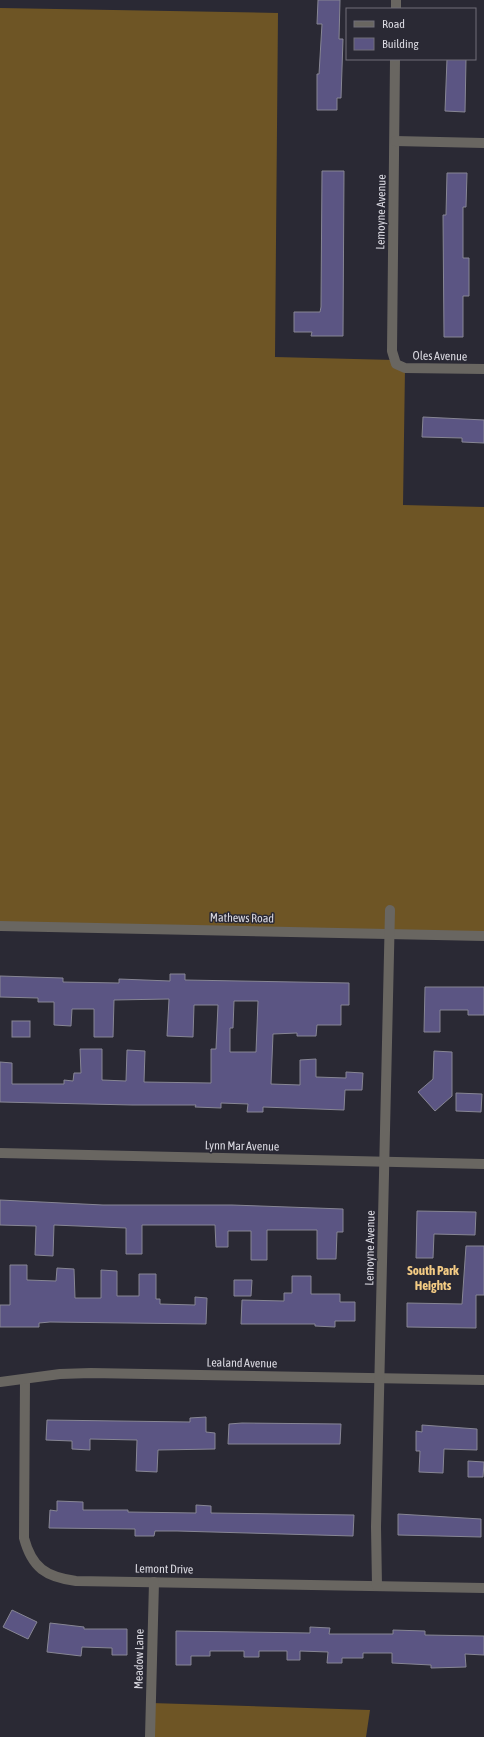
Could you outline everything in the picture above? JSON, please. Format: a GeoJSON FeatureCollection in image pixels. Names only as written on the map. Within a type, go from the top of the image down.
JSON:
{"type":"FeatureCollection","features":[{"type":"Feature","properties":{"kind":"street","name":"Lemoyne Avenue"},"geometry":{"type":"LineString","coordinates":[[395,60],[392,351],[396,364]]}},
{"type":"Feature","properties":{"kind":"street"},"geometry":{"type":"LineString","coordinates":[[395,141],[484,143]]}},
{"type":"Feature","properties":{"kind":"street","name":"Oles Avenue"},"geometry":{"type":"LineString","coordinates":[[396,364],[405,368],[484,370]]}},
{"type":"Feature","properties":{"kind":"street","name":"Lemoyne Avenue"},"geometry":{"type":"LineString","coordinates":[[377,1586],[376,1527],[390,910]]}},
{"type":"Feature","properties":{"kind":"street","name":"Mathews Road"},"geometry":{"type":"LineString","coordinates":[[0,926],[484,936]]}},
{"type":"Feature","properties":{"kind":"street","name":"Lynn Mar Avenue"},"geometry":{"type":"LineString","coordinates":[[0,1153],[484,1164]]}},
{"type":"Feature","properties":{"kind":"street","name":"Lealand Avenue"},"geometry":{"type":"LineString","coordinates":[[0,1382],[60,1374],[91,1373],[484,1380]]}},
{"type":"Feature","properties":{"kind":"street","name":"Lemont Drive"},"geometry":{"type":"LineString","coordinates":[[24,1379],[24,1538],[27,1551],[35,1564],[45,1572],[61,1579],[484,1588]]}},
{"type":"Feature","properties":{"kind":"street","name":"Meadow Lane"},"geometry":{"type":"LineString","coordinates":[[150,1737],[154,1582]]}},
{"type":"Feature","properties":{"kind":"shaded area"},"geometry":{"type":"Polygon","coordinates":[[[0,8],[278,13],[275,357],[394,360],[405,368],[403,505],[484,507],[484,936],[0,926],[0,8]]]}},
{"type":"Feature","properties":{"kind":"shaded area"},"geometry":{"type":"Polygon","coordinates":[[[151,1703],[370,1710],[366,1737],[150,1737],[151,1703]]]}},
{"type":"Feature","properties":{"kind":"building"},"geometry":{"type":"Polygon","coordinates":[[[318,0],[340,0],[339,39],[343,39],[341,98],[337,98],[337,110],[317,110],[317,74],[319,74],[322,24],[317,24],[318,0]]]}},
{"type":"Feature","properties":{"kind":"building"},"geometry":{"type":"Polygon","coordinates":[[[447,60],[466,60],[465,112],[445,111],[447,60]]]}},
{"type":"Feature","properties":{"kind":"building"},"geometry":{"type":"Polygon","coordinates":[[[322,171],[344,171],[343,336],[311,336],[312,332],[294,332],[294,312],[320,312],[321,307],[322,171]]]}},
{"type":"Feature","properties":{"kind":"building"},"geometry":{"type":"Polygon","coordinates":[[[447,173],[467,173],[466,207],[463,207],[463,258],[469,258],[469,296],[463,296],[463,337],[444,337],[443,215],[446,215],[447,173]]]}},
{"type":"Feature","properties":{"kind":"building"},"geometry":{"type":"Polygon","coordinates":[[[423,417],[484,420],[484,443],[462,442],[462,438],[422,437],[423,417]]]}},
{"type":"Feature","properties":{"kind":"building"},"geometry":{"type":"Polygon","coordinates":[[[170,974],[185,974],[185,980],[349,983],[349,1005],[341,1005],[341,1025],[317,1025],[316,1036],[297,1036],[297,1033],[273,1034],[271,1084],[300,1085],[300,1060],[316,1059],[316,1077],[346,1078],[346,1072],[363,1073],[362,1090],[345,1090],[344,1110],[263,1107],[263,1112],[247,1112],[248,1104],[221,1103],[221,1108],[195,1107],[196,1105],[0,1102],[0,1062],[12,1063],[12,1084],[64,1084],[64,1080],[73,1081],[74,1073],[81,1073],[80,1049],[102,1049],[102,1080],[126,1081],[127,1050],[145,1051],[144,1082],[211,1083],[211,1049],[216,1049],[218,1005],[194,1005],[193,1037],[167,1036],[169,999],[114,1000],[113,1037],[94,1037],[94,1009],[72,1009],[71,1026],[54,1025],[54,1002],[38,1002],[38,998],[0,997],[0,976],[63,978],[63,982],[119,983],[119,979],[170,981],[170,974]],[[234,1001],[233,1028],[230,1028],[230,1052],[256,1052],[258,1001],[234,1001]]]}},
{"type":"Feature","properties":{"kind":"building"},"geometry":{"type":"Polygon","coordinates":[[[425,987],[484,987],[484,1015],[468,1015],[468,1010],[440,1010],[440,1032],[424,1032],[425,987]]]}},
{"type":"Feature","properties":{"kind":"building"},"geometry":{"type":"Polygon","coordinates":[[[12,1021],[30,1021],[30,1037],[12,1037],[12,1021]]]}},
{"type":"Feature","properties":{"kind":"building"},"geometry":{"type":"Polygon","coordinates":[[[434,1051],[452,1052],[452,1096],[435,1111],[418,1092],[433,1079],[434,1051]]]}},
{"type":"Feature","properties":{"kind":"building"},"geometry":{"type":"Polygon","coordinates":[[[456,1093],[482,1094],[481,1112],[456,1111],[456,1093]]]}},
{"type":"Feature","properties":{"kind":"building"},"geometry":{"type":"Polygon","coordinates":[[[0,1200],[103,1205],[232,1205],[343,1209],[343,1232],[337,1232],[336,1259],[317,1259],[317,1230],[267,1230],[267,1260],[251,1260],[251,1231],[228,1231],[228,1247],[216,1247],[215,1225],[142,1225],[142,1254],[126,1254],[126,1228],[54,1225],[53,1256],[35,1255],[36,1226],[0,1225],[0,1200]]]}},
{"type":"Feature","properties":{"kind":"building"},"geometry":{"type":"Polygon","coordinates":[[[417,1211],[476,1212],[475,1235],[434,1234],[433,1258],[416,1258],[417,1211]]]}},
{"type":"Feature","properties":{"kind":"building"},"geometry":{"type":"Polygon","coordinates":[[[466,1246],[484,1246],[484,1295],[476,1295],[476,1328],[407,1327],[407,1303],[462,1304],[466,1246]]]}},
{"type":"Feature","properties":{"kind":"building"},"geometry":{"type":"Polygon","coordinates":[[[10,1265],[27,1265],[27,1280],[56,1281],[57,1268],[74,1269],[75,1298],[101,1298],[101,1270],[117,1271],[117,1296],[139,1296],[139,1274],[156,1274],[156,1299],[160,1299],[160,1304],[195,1305],[195,1297],[207,1298],[206,1324],[50,1322],[39,1323],[39,1327],[0,1327],[0,1305],[10,1305],[10,1265]]]}},
{"type":"Feature","properties":{"kind":"building"},"geometry":{"type":"Polygon","coordinates":[[[292,1276],[311,1276],[311,1294],[340,1294],[340,1302],[355,1302],[355,1321],[335,1321],[335,1327],[315,1326],[315,1324],[241,1324],[242,1300],[284,1301],[284,1293],[292,1293],[292,1276]]]}},
{"type":"Feature","properties":{"kind":"building"},"geometry":{"type":"Polygon","coordinates":[[[234,1280],[252,1280],[251,1296],[234,1296],[234,1280]]]}},
{"type":"Feature","properties":{"kind":"building"},"geometry":{"type":"Polygon","coordinates":[[[206,1417],[206,1432],[215,1433],[215,1449],[158,1450],[157,1472],[136,1471],[137,1440],[90,1439],[90,1450],[72,1449],[72,1441],[46,1440],[47,1420],[190,1422],[190,1418],[206,1417]]]}},
{"type":"Feature","properties":{"kind":"building"},"geometry":{"type":"Polygon","coordinates":[[[229,1424],[341,1424],[340,1444],[228,1444],[229,1424]]]}},
{"type":"Feature","properties":{"kind":"building"},"geometry":{"type":"Polygon","coordinates":[[[422,1425],[477,1429],[477,1450],[444,1449],[443,1473],[419,1472],[420,1451],[416,1451],[416,1431],[422,1432],[422,1425]]]}},
{"type":"Feature","properties":{"kind":"building"},"geometry":{"type":"Polygon","coordinates":[[[468,1461],[484,1462],[483,1477],[468,1477],[468,1461]]]}},
{"type":"Feature","properties":{"kind":"building"},"geometry":{"type":"Polygon","coordinates":[[[57,1501],[83,1502],[83,1510],[196,1513],[196,1505],[211,1506],[211,1513],[354,1515],[353,1536],[155,1531],[154,1536],[135,1536],[135,1529],[49,1528],[50,1510],[57,1511],[57,1501]]]}},
{"type":"Feature","properties":{"kind":"building"},"geometry":{"type":"Polygon","coordinates":[[[398,1514],[481,1519],[481,1537],[398,1535],[398,1514]]]}},
{"type":"Feature","properties":{"kind":"building"},"geometry":{"type":"Polygon","coordinates":[[[12,1610],[37,1622],[28,1639],[3,1627],[12,1610]]]}},
{"type":"Feature","properties":{"kind":"building"},"geometry":{"type":"Polygon","coordinates":[[[50,1623],[84,1627],[84,1629],[127,1629],[127,1655],[112,1655],[112,1648],[82,1647],[81,1656],[47,1652],[50,1623]]]}},
{"type":"Feature","properties":{"kind":"building"},"geometry":{"type":"Polygon","coordinates":[[[310,1627],[330,1628],[329,1634],[393,1634],[393,1630],[425,1631],[425,1635],[484,1636],[484,1655],[465,1654],[466,1667],[431,1668],[431,1665],[392,1663],[392,1653],[363,1653],[363,1658],[342,1658],[342,1663],[327,1663],[328,1652],[300,1651],[300,1660],[287,1660],[287,1651],[259,1651],[259,1657],[244,1657],[244,1651],[210,1651],[210,1656],[191,1656],[191,1665],[176,1665],[176,1631],[310,1633],[310,1627]]]}},
{"type":"Feature","properties":{"kind":"district","name":"South Park Heights"},"geometry":{"type":"Point","coordinates":[433,1278]}}]}
